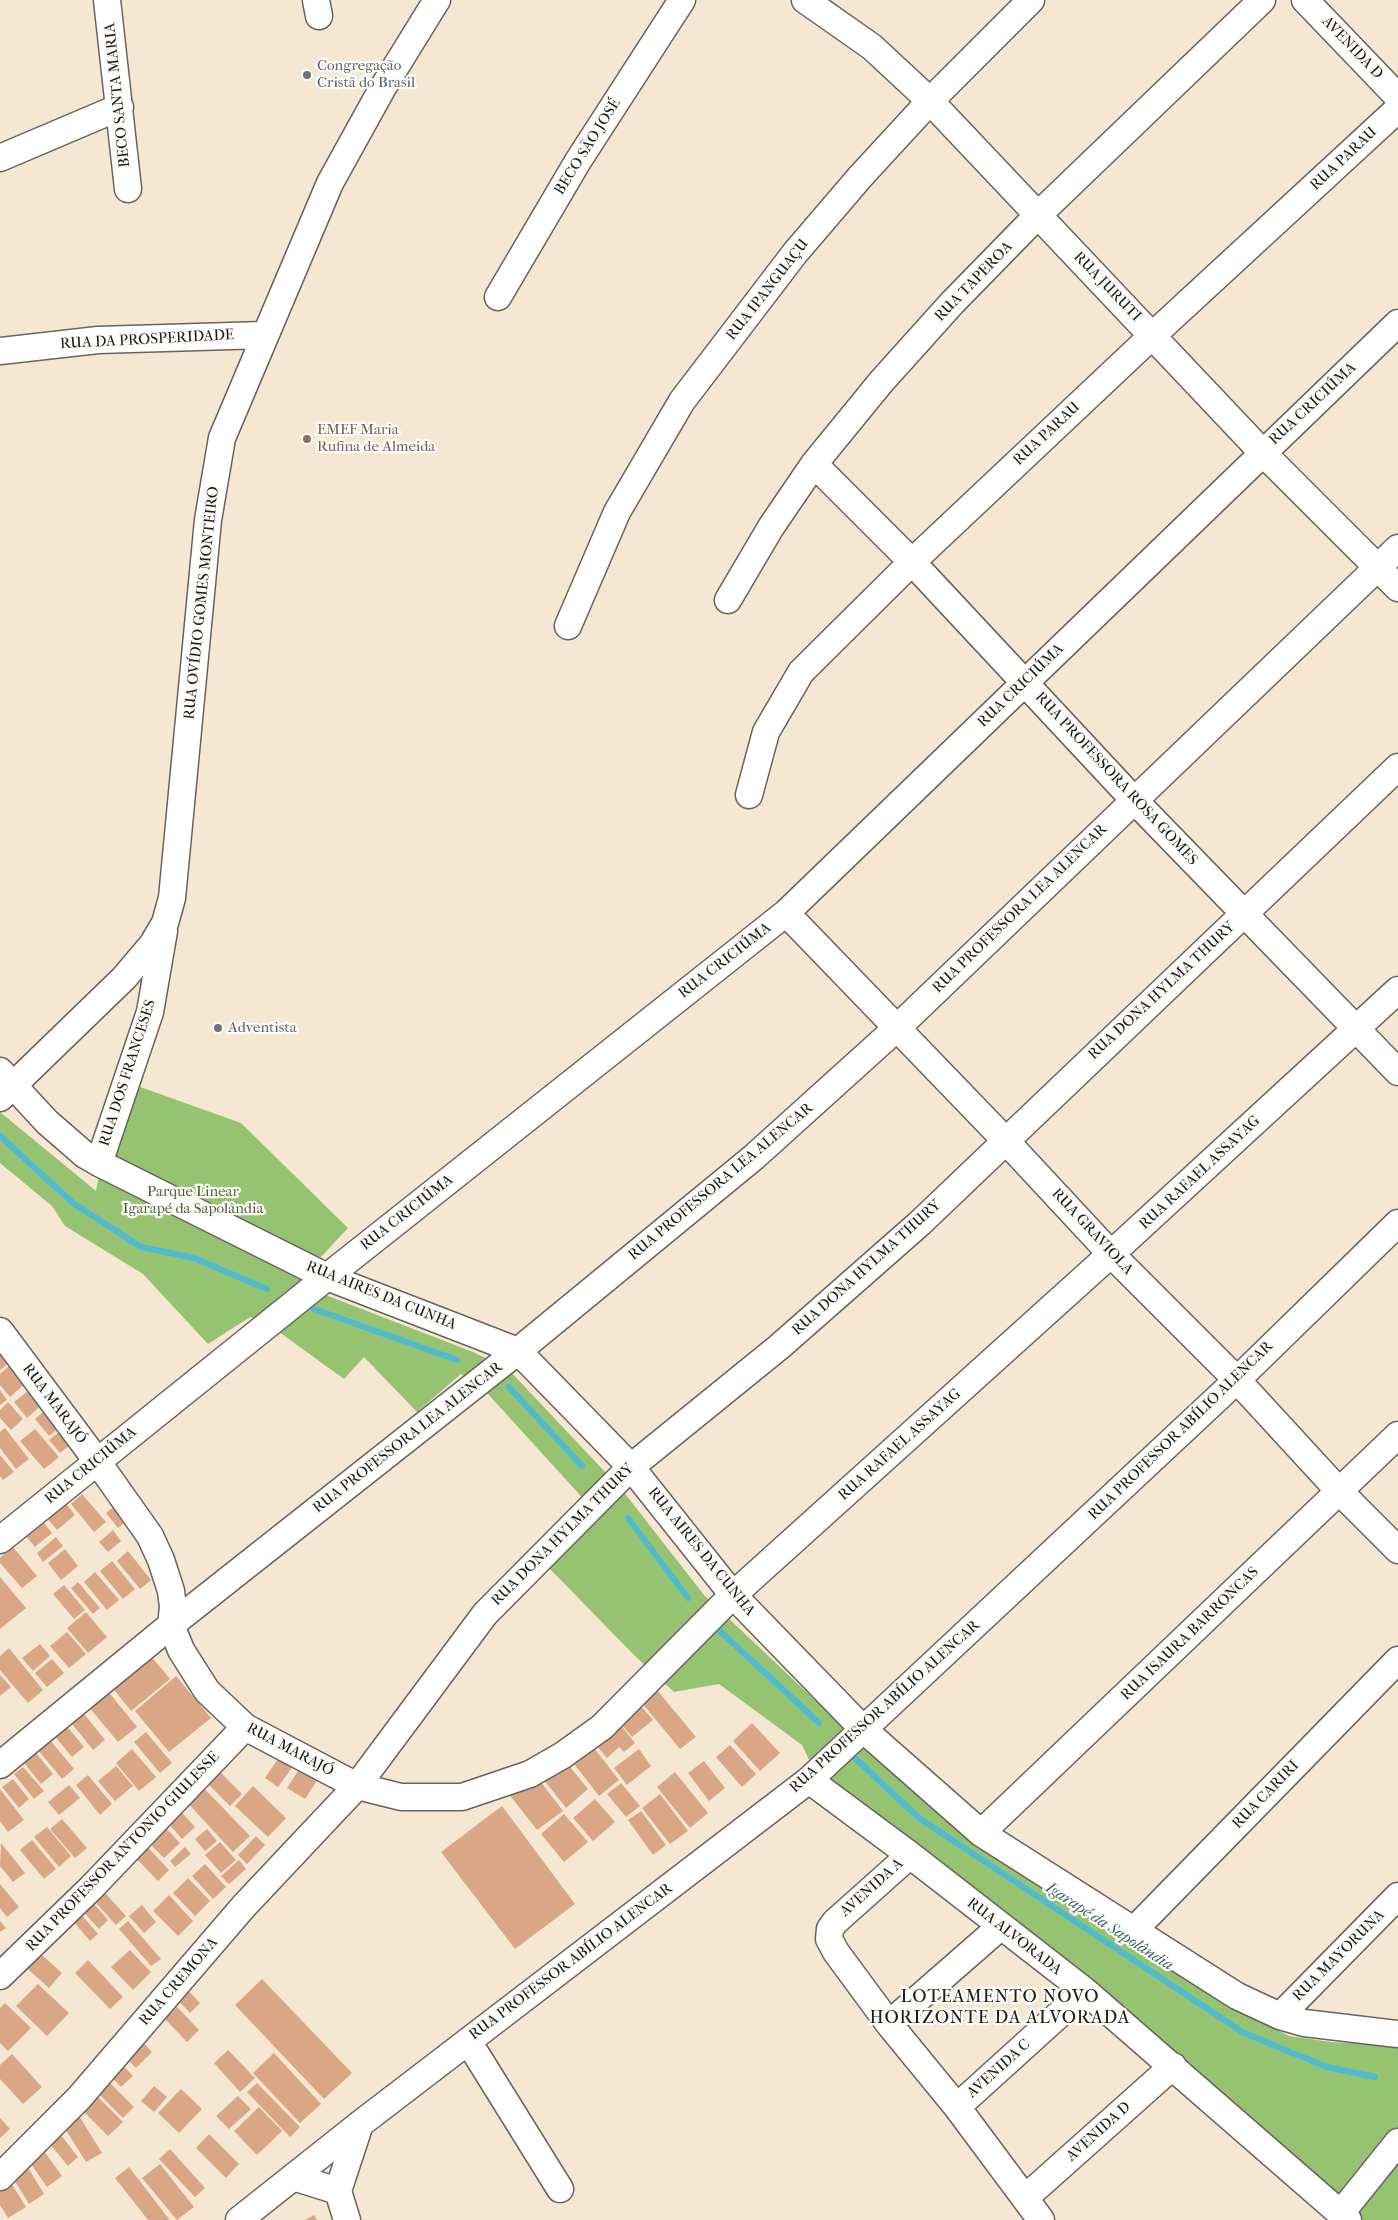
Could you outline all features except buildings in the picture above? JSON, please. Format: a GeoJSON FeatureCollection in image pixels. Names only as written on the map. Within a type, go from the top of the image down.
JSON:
{"type":"FeatureCollection","features":[{"type":"Feature","properties":{"kind":"street","name":"BECO SANTA MARIA"},"geometry":{"type":"LineString","coordinates":[[107,0],[128,189]]}},
{"type":"Feature","properties":{"kind":"street","name":"RUA OVÍDIO GOMES MONTEIRO"},"geometry":{"type":"LineString","coordinates":[[4,1085],[124,978],[152,945],[165,924],[172,898],[208,520],[222,438],[330,183],[382,89],[437,0]]}},
{"type":"Feature","properties":{"kind":"street","name":"BECO SÃO JOSÉ"},"geometry":{"type":"LineString","coordinates":[[498,297],[578,161],[682,0]]}},
{"type":"Feature","properties":{"kind":"street","name":"RUA JURUTI"},"geometry":{"type":"LineString","coordinates":[[805,0],[872,47],[930,101],[1153,334],[1262,452],[1398,588]]}},
{"type":"Feature","properties":{"kind":"street","name":"RUA IPANGUAÇU"},"geometry":{"type":"LineString","coordinates":[[568,626],[617,512],[682,401],[795,253],[860,177],[930,101],[1032,0]]}},
{"type":"Feature","properties":{"kind":"street","name":"RUA TAPEROA"},"geometry":{"type":"LineString","coordinates":[[728,600],[771,527],[814,464],[894,368],[952,303],[1038,215],[1262,0]]}},
{"type":"Feature","properties":{"kind":"street","name":"AVENIDA D"},"geometry":{"type":"LineString","coordinates":[[1305,0],[1398,97]]}},
{"type":"Feature","properties":{"kind":"street"},"geometry":{"type":"LineString","coordinates":[[0,158],[120,106]]}},
{"type":"Feature","properties":{"kind":"street","name":"RUA PARAU"},"geometry":{"type":"LineString","coordinates":[[749,796],[766,732],[800,672],[912,562],[1153,334],[1398,109]]}},
{"type":"Feature","properties":{"kind":"street","name":"RUA CRICIÚMA"},"geometry":{"type":"LineString","coordinates":[[0,1540],[327,1277],[786,913],[1262,452],[1398,323]]}},
{"type":"Feature","properties":{"kind":"street","name":"RUA DA PROSPERIDADE"},"geometry":{"type":"LineString","coordinates":[[0,351],[98,340],[264,335]]}},
{"type":"Feature","properties":{"kind":"street","name":"RUA PROFESSORA ROSA GOMES"},"geometry":{"type":"LineString","coordinates":[[814,464],[912,562],[1026,681],[1243,914],[1398,1072]]}},
{"type":"Feature","properties":{"kind":"street","name":"RUA PROFESSORA LEA ALENCAR"},"geometry":{"type":"LineString","coordinates":[[0,1765],[172,1625],[518,1351],[754,1157],[898,1027],[1398,548]]}},
{"type":"Feature","properties":{"kind":"street","name":"RUA DONA HYLMA THURY"},"geometry":{"type":"LineString","coordinates":[[357,1786],[484,1614],[632,1466],[786,1340],[920,1223],[1398,767]]}},
{"type":"Feature","properties":{"kind":"street","name":"RUA GRAVIOLA"},"geometry":{"type":"LineString","coordinates":[[786,913],[898,1027],[1111,1254],[1237,1380],[1340,1492],[1398,1550]]}},
{"type":"Feature","properties":{"kind":"street","name":"RUA DOS FRANCESES"},"geometry":{"type":"LineString","coordinates":[[99,1163],[150,1012],[165,924]]}},
{"type":"Feature","properties":{"kind":"street","name":"RUA RAFAEL ASSAYAG"},"geometry":{"type":"LineString","coordinates":[[357,1786],[401,1797],[462,1797],[530,1774],[563,1755],[602,1727],[733,1595],[1111,1254],[1398,990]]}},
{"type":"Feature","properties":{"kind":"street","name":"RUA AIRES DA CUNHA"},"geometry":{"type":"LineString","coordinates":[[4,1085],[85,1154],[99,1163],[327,1277],[518,1351],[632,1466],[733,1595],[864,1730],[981,1833],[1237,1996],[1280,2016],[1304,2023],[1398,2034]]}},
{"type":"Feature","properties":{"kind":"street","name":"RUA PROFESSOR ABÍLIO ALENCAR"},"geometry":{"type":"LineString","coordinates":[[239,2220],[360,2124],[809,1780],[1237,1380],[1398,1223]]}},
{"type":"Feature","properties":{"kind":"street","name":"RUA MARAJÓ"},"geometry":{"type":"LineString","coordinates":[[0,1332],[97,1461],[150,1536],[172,1591],[172,1625],[180,1650],[207,1691],[245,1727],[357,1786]]}},
{"type":"Feature","properties":{"kind":"street","name":"RUA ISAURA BARRONCAS"},"geometry":{"type":"LineString","coordinates":[[981,1833],[1398,1435]]}},
{"type":"Feature","properties":{"kind":"street","name":"RUA CARIRI"},"geometry":{"type":"LineString","coordinates":[[1133,1931],[1398,1660]]}},
{"type":"Feature","properties":{"kind":"street","name":"RUA PROFESSOR ANTONIO GIULESSE"},"geometry":{"type":"LineString","coordinates":[[0,1976],[91,1888],[245,1727]]}},
{"type":"Feature","properties":{"kind":"street","name":"RUA ALVORADA"},"geometry":{"type":"LineString","coordinates":[[809,1780],[910,1855],[1000,1927],[1085,1991],[1127,2030],[1173,2066],[1345,2217]]}},
{"type":"Feature","properties":{"kind":"street","name":"RUA CREMONA"},"geometry":{"type":"LineString","coordinates":[[0,2177],[79,2098],[244,1906],[357,1786]]}},
{"type":"Feature","properties":{"kind":"street","name":"AVENIDA A"},"geometry":{"type":"LineString","coordinates":[[889,2024],[836,1952],[829,1938],[830,1929],[835,1922],[910,1855]]}},
{"type":"Feature","properties":{"kind":"street","name":"RUA MAYORUNA"},"geometry":{"type":"LineString","coordinates":[[1280,2016],[1398,1896]]}},
{"type":"Feature","properties":{"kind":"street"},"geometry":{"type":"LineString","coordinates":[[1000,1927],[889,2024],[957,2107],[1041,2220]]}},
{"type":"Feature","properties":{"kind":"street","name":"AVENIDA C"},"geometry":{"type":"LineString","coordinates":[[957,2107],[1085,1991]]}},
{"type":"Feature","properties":{"kind":"street"},"geometry":{"type":"LineString","coordinates":[[468,2041],[560,2189]]}},
{"type":"Feature","properties":{"kind":"street","name":"AVENIDA D"},"geometry":{"type":"LineString","coordinates":[[1026,2198],[1173,2066]]}},
{"type":"Feature","properties":{"kind":"street"},"geometry":{"type":"LineString","coordinates":[[347,2220],[338,2191],[360,2124]]}},
{"type":"Feature","properties":{"kind":"street"},"geometry":{"type":"LineString","coordinates":[[1345,2217],[1398,2142]]}},
{"type":"Feature","properties":{"kind":"street"},"geometry":{"type":"LineString","coordinates":[[293,2176],[338,2191]]}},
{"type":"Feature","properties":{"kind":"green space","name":"Parque Linear Igarapé da Sapolândia"},"geometry":{"type":"Polygon","coordinates":[[[118,1079],[241,1123],[348,1228],[319,1259],[323,1294],[473,1352],[508,1369],[623,1491],[704,1595],[857,1740],[1220,2000],[1289,2036],[1331,2042],[1398,2046],[1398,2220],[1350,2220],[821,1784],[802,1745],[719,1684],[674,1692],[635,1656],[549,1568],[595,1518],[579,1494],[488,1394],[461,1374],[417,1412],[364,1357],[344,1379],[275,1329],[250,1317],[208,1344],[143,1274],[65,1226],[52,1206],[0,1163],[0,1112],[96,1191],[118,1079]]]}},
{"type":"Feature","properties":{"kind":"waterway","name":"Igarapé da Sapolândia"},"geometry":{"type":"LineString","coordinates":[[0,1136],[73,1203],[141,1247],[194,1258],[267,1289]]}},
{"type":"Feature","properties":{"kind":"waterway","name":"Igarapé da Sapolândia"},"geometry":{"type":"LineString","coordinates":[[314,1309],[457,1360]]}},
{"type":"Feature","properties":{"kind":"waterway","name":"Igarapé da Sapolândia"},"geometry":{"type":"LineString","coordinates":[[509,1387],[582,1466]]}},
{"type":"Feature","properties":{"kind":"waterway","name":"Igarapé da Sapolândia"},"geometry":{"type":"LineString","coordinates":[[628,1518],[688,1598]]}},
{"type":"Feature","properties":{"kind":"waterway","name":"Igarapé da Sapolândia"},"geometry":{"type":"LineString","coordinates":[[720,1631],[819,1723]]}},
{"type":"Feature","properties":{"kind":"waterway","name":"Igarapé da Sapolândia"},"geometry":{"type":"LineString","coordinates":[[853,1756],[919,1818],[1244,2033],[1327,2067],[1375,2077]]}},
{"type":"Feature","properties":{"kind":"place","name":"Congregação Cristã do Brasil"},"geometry":{"type":"Point","coordinates":[307,75]}},
{"type":"Feature","properties":{"kind":"place","name":"EMEF Maria Rufina de Almeida"},"geometry":{"type":"Point","coordinates":[307,439]}},
{"type":"Feature","properties":{"kind":"place","name":"Adventista"},"geometry":{"type":"Point","coordinates":[218,1028]}},
{"type":"Feature","properties":{"kind":"district","name":"LOTEAMENTO NOVO HORIZONTE DA ALVORADA"},"geometry":{"type":"Point","coordinates":[1000,2008]}}]}
